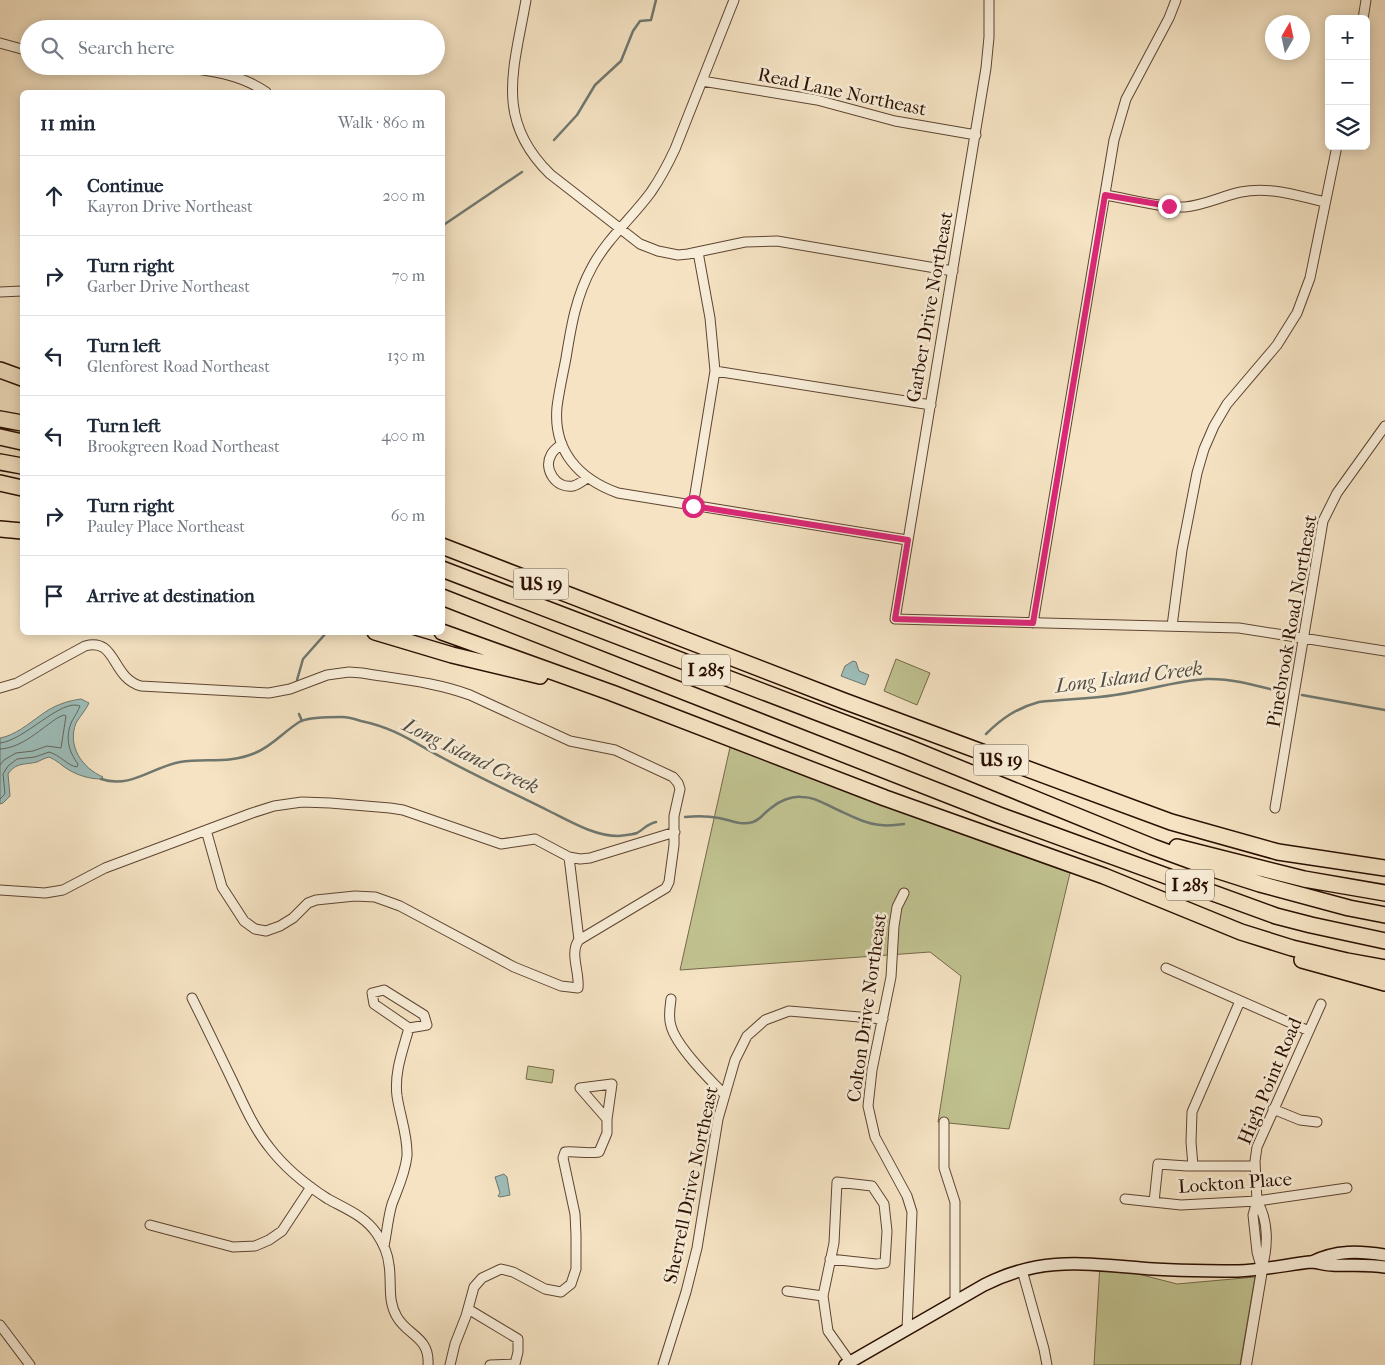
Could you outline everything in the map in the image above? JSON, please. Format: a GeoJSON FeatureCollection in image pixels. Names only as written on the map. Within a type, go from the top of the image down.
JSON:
{"type":"FeatureCollection","features":[{"type":"Feature","properties":{"kind":"highway"},"geometry":{"type":"LineString","coordinates":[[0,370],[20,377]]}},
{"type":"Feature","properties":{"kind":"highway"},"geometry":{"type":"LineString","coordinates":[[0,419],[20,424]]}},
{"type":"Feature","properties":{"kind":"highway"},"geometry":{"type":"LineString","coordinates":[[0,437],[20,442]]}},
{"type":"Feature","properties":{"kind":"highway"},"geometry":{"type":"LineString","coordinates":[[0,462],[20,466]]}},
{"type":"Feature","properties":{"kind":"highway"},"geometry":{"type":"LineString","coordinates":[[0,483],[20,488]]}},
{"type":"Feature","properties":{"kind":"highway"},"geometry":{"type":"LineString","coordinates":[[0,529],[20,531]]}},
{"type":"Feature","properties":{"kind":"highway","name":"US 19"},"geometry":{"type":"LineString","coordinates":[[445,547],[844,701],[1171,822],[1278,852],[1381,867]]}},
{"type":"Feature","properties":{"kind":"highway","name":"I 285"},"geometry":{"type":"LineString","coordinates":[[445,569],[905,746],[1213,870],[1348,908],[1385,915]]}},
{"type":"Feature","properties":{"kind":"highway","name":"I 285"},"geometry":{"type":"LineString","coordinates":[[445,598],[999,815],[1276,916],[1385,941]]}},
{"type":"Feature","properties":{"kind":"highway"},"geometry":{"type":"LineString","coordinates":[[445,609],[528,630]]}},
{"type":"Feature","properties":{"kind":"highway"},"geometry":{"type":"LineString","coordinates":[[445,633],[612,693],[885,798],[1143,891],[1241,932],[1292,948],[1385,968]]}},
{"type":"Feature","properties":{"kind":"highway"},"geometry":{"type":"LineString","coordinates":[[384,635],[452,655],[612,693]]}},
{"type":"Feature","properties":{"kind":"highway"},"geometry":{"type":"LineString","coordinates":[[1083,818],[1246,865],[1304,879],[1385,893]]}},
{"type":"Feature","properties":{"kind":"highway"},"geometry":{"type":"LineString","coordinates":[[1143,891],[1208,923],[1274,950],[1314,964],[1385,983]]}},
{"type":"Feature","properties":{"kind":"main road"},"geometry":{"type":"LineString","coordinates":[[847,1364],[907,1328],[1000,1277],[1046,1265],[1085,1263],[1190,1271],[1262,1270],[1312,1262],[1330,1254],[1342,1252],[1385,1256]]}},
{"type":"Feature","properties":{"kind":"main road"},"geometry":{"type":"LineString","coordinates":[[1312,1262],[1333,1265],[1385,1267]]}},
{"type":"Feature","properties":{"kind":"street"},"geometry":{"type":"LineString","coordinates":[[526,0],[512,89],[515,118],[520,133],[532,154],[550,174],[640,244],[658,252],[678,254],[698,252],[745,242],[777,241],[953,271]]}},
{"type":"Feature","properties":{"kind":"street"},"geometry":{"type":"LineString","coordinates":[[734,0],[676,149],[666,168],[650,193],[605,246],[582,286],[575,308],[557,408],[562,444],[572,463],[587,478],[601,487],[618,494],[908,540]]}},
{"type":"Feature","properties":{"kind":"street","name":"Garber Drive Northeast"},"geometry":{"type":"LineString","coordinates":[[989,0],[989,36],[986,68],[976,135],[895,619],[1033,623]]}},
{"type":"Feature","properties":{"kind":"street"},"geometry":{"type":"LineString","coordinates":[[1176,0],[1169,18],[1126,100],[1114,140],[1033,623],[1239,628],[1385,651]]}},
{"type":"Feature","properties":{"kind":"street"},"geometry":{"type":"LineString","coordinates":[[1364,15],[1366,0]]}},
{"type":"Feature","properties":{"kind":"street"},"geometry":{"type":"LineString","coordinates":[[0,42],[20,48]]}},
{"type":"Feature","properties":{"kind":"street"},"geometry":{"type":"LineString","coordinates":[[228,75],[262,90]]}},
{"type":"Feature","properties":{"kind":"street","name":"Read Lane Northeast"},"geometry":{"type":"LineString","coordinates":[[702,81],[817,100],[894,121],[976,135]]}},
{"type":"Feature","properties":{"kind":"street"},"geometry":{"type":"LineString","coordinates":[[1172,626],[1182,550],[1197,473],[1204,449],[1214,426],[1227,404],[1277,345],[1297,313],[1310,278],[1336,150]]}},
{"type":"Feature","properties":{"kind":"street"},"geometry":{"type":"LineString","coordinates":[[1105,195],[1184,207],[1204,204],[1240,192],[1262,190],[1325,202]]}},
{"type":"Feature","properties":{"kind":"street"},"geometry":{"type":"LineString","coordinates":[[693,506],[715,371],[710,318],[698,252]]}},
{"type":"Feature","properties":{"kind":"street"},"geometry":{"type":"LineString","coordinates":[[0,292],[20,291]]}},
{"type":"Feature","properties":{"kind":"street"},"geometry":{"type":"LineString","coordinates":[[715,371],[931,404]]}},
{"type":"Feature","properties":{"kind":"street","name":"Pinebrook Road Northeast"},"geometry":{"type":"LineString","coordinates":[[1276,808],[1320,532],[1328,509],[1337,493],[1385,426]]}},
{"type":"Feature","properties":{"kind":"street"},"geometry":{"type":"LineString","coordinates":[[562,444],[550,456],[548,469],[555,480],[561,484],[574,486],[587,478]]}},
{"type":"Feature","properties":{"kind":"street"},"geometry":{"type":"LineString","coordinates":[[0,688],[17,683],[92,644],[106,648],[124,678],[132,684],[141,686],[269,693],[290,689],[328,675],[349,672],[438,685],[470,695],[570,741],[614,750],[673,777],[678,782],[680,788],[674,816],[675,832],[669,882],[666,888],[579,940],[574,949],[580,979],[578,988],[561,986],[514,967],[400,906],[375,897],[355,896],[316,900],[280,926],[266,931],[254,929],[244,921],[222,887],[206,830]]}},
{"type":"Feature","properties":{"kind":"street"},"geometry":{"type":"LineString","coordinates":[[0,890],[45,893],[63,890],[105,868],[252,813],[274,806],[302,802],[404,810],[501,844],[536,839],[569,858],[580,859],[590,858],[675,832]]}},
{"type":"Feature","properties":{"kind":"street"},"geometry":{"type":"LineString","coordinates":[[569,858],[579,940]]}},
{"type":"Feature","properties":{"kind":"street","name":"Colton Drive Northeast"},"geometry":{"type":"LineString","coordinates":[[904,893],[897,907],[891,978],[872,1070],[868,1106],[876,1137],[907,1196],[912,1212],[907,1328]]}},
{"type":"Feature","properties":{"kind":"street"},"geometry":{"type":"LineString","coordinates":[[1166,968],[1309,1031]]}},
{"type":"Feature","properties":{"kind":"street"},"geometry":{"type":"LineString","coordinates":[[384,990],[424,1015],[427,1025],[409,1028],[374,1004],[372,993],[384,990]]}},
{"type":"Feature","properties":{"kind":"street"},"geometry":{"type":"LineString","coordinates":[[192,998],[257,1130],[280,1160],[311,1187],[365,1220],[376,1232],[384,1246],[389,1265],[390,1294],[393,1309],[403,1326],[422,1342],[428,1355],[428,1365]]}},
{"type":"Feature","properties":{"kind":"street"},"geometry":{"type":"LineString","coordinates":[[671,999],[669,1011],[671,1027],[680,1043],[704,1074],[725,1095]]}},
{"type":"Feature","properties":{"kind":"street"},"geometry":{"type":"LineString","coordinates":[[1193,1166],[1191,1142],[1192,1112],[1240,1001]]}},
{"type":"Feature","properties":{"kind":"street","name":"High Point Road"},"geometry":{"type":"LineString","coordinates":[[1262,1270],[1267,1251],[1264,1213],[1257,1201],[1255,1166],[1257,1147],[1321,1004]]}},
{"type":"Feature","properties":{"kind":"street","name":"Sherrell Drive Northeast"},"geometry":{"type":"LineString","coordinates":[[663,1365],[686,1292],[697,1248],[718,1119],[735,1060],[747,1036],[765,1020],[789,1011],[883,1019]]}},
{"type":"Feature","properties":{"kind":"street"},"geometry":{"type":"LineString","coordinates":[[384,1246],[392,1206],[403,1177],[406,1159],[406,1139],[396,1080],[409,1028]]}},
{"type":"Feature","properties":{"kind":"street"},"geometry":{"type":"LineString","coordinates":[[1273,1109],[1300,1120],[1318,1122]]}},
{"type":"Feature","properties":{"kind":"street"},"geometry":{"type":"LineString","coordinates":[[450,1365],[474,1287],[482,1278],[501,1269],[513,1272],[545,1289],[561,1292],[571,1284],[576,1269],[575,1214],[563,1158],[565,1152],[573,1151],[587,1154],[598,1152],[607,1133],[607,1119]]}},
{"type":"Feature","properties":{"kind":"street"},"geometry":{"type":"LineString","coordinates":[[944,1122],[944,1168],[955,1202],[955,1301]]}},
{"type":"Feature","properties":{"kind":"street"},"geometry":{"type":"LineString","coordinates":[[1154,1202],[1158,1164],[1255,1166]]}},
{"type":"Feature","properties":{"kind":"street"},"geometry":{"type":"LineString","coordinates":[[830,1259],[876,1264],[884,1263],[886,1231],[884,1204],[872,1186],[837,1182],[834,1243],[830,1259],[823,1296],[828,1331],[847,1364]]}},
{"type":"Feature","properties":{"kind":"street"},"geometry":{"type":"LineString","coordinates":[[150,1225],[232,1246],[255,1246],[269,1240],[282,1231],[311,1187]]}},
{"type":"Feature","properties":{"kind":"street","name":"Lockton Place"},"geometry":{"type":"LineString","coordinates":[[1125,1199],[1182,1205],[1257,1201],[1347,1188]]}},
{"type":"Feature","properties":{"kind":"street"},"geometry":{"type":"LineString","coordinates":[[1022,1270],[1047,1365]]}},
{"type":"Feature","properties":{"kind":"street"},"geometry":{"type":"LineString","coordinates":[[1246,1365],[1262,1270]]}},
{"type":"Feature","properties":{"kind":"street"},"geometry":{"type":"LineString","coordinates":[[787,1291],[823,1296]]}},
{"type":"Feature","properties":{"kind":"street"},"geometry":{"type":"LineString","coordinates":[[468,1309],[518,1339],[516,1364],[490,1365]]}},
{"type":"Feature","properties":{"kind":"street"},"geometry":{"type":"LineString","coordinates":[[0,1325],[30,1365]]}},
{"type":"Feature","properties":{"kind":"green space"},"geometry":{"type":"Polygon","coordinates":[[[896,659],[930,673],[917,705],[884,691],[896,659]]]}},
{"type":"Feature","properties":{"kind":"green space"},"geometry":{"type":"Polygon","coordinates":[[[731,743],[895,810],[1070,873],[1009,1129],[938,1122],[961,976],[930,952],[680,970],[731,743]]]}},
{"type":"Feature","properties":{"kind":"green space"},"geometry":{"type":"Polygon","coordinates":[[[528,1066],[554,1070],[552,1083],[526,1079],[528,1066]]]}},
{"type":"Feature","properties":{"kind":"green space"},"geometry":{"type":"Polygon","coordinates":[[[1100,1264],[1177,1284],[1255,1277],[1240,1365],[1094,1365],[1100,1264]]]}},
{"type":"Feature","properties":{"kind":"water"},"geometry":{"type":"Polygon","coordinates":[[[853,661],[856,662],[859,671],[869,675],[865,685],[841,676],[845,666],[853,661]]]}},
{"type":"Feature","properties":{"kind":"water"},"geometry":{"type":"Polygon","coordinates":[[[81,699],[89,703],[76,723],[73,740],[75,748],[83,762],[95,773],[103,777],[101,779],[89,778],[69,770],[49,757],[37,762],[14,767],[8,774],[10,796],[0,804],[0,738],[17,732],[55,707],[81,699]]]}},
{"type":"Feature","properties":{"kind":"water"},"geometry":{"type":"Polygon","coordinates":[[[504,1174],[507,1177],[510,1195],[500,1197],[498,1196],[500,1193],[495,1177],[504,1174]]]}},
{"type":"Feature","properties":{"kind":"waterway"},"geometry":{"type":"LineString","coordinates":[[554,140],[577,115],[595,85],[621,61],[633,31],[640,21],[651,20],[656,0]]}},
{"type":"Feature","properties":{"kind":"waterway"},"geometry":{"type":"LineString","coordinates":[[445,224],[522,172]]}},
{"type":"Feature","properties":{"kind":"waterway"},"geometry":{"type":"LineString","coordinates":[[297,680],[303,659],[324,635]]}},
{"type":"Feature","properties":{"kind":"waterway","name":"Long Island Creek"},"geometry":{"type":"LineString","coordinates":[[986,734],[1010,714],[1039,702],[1115,695],[1194,680],[1216,679],[1236,681],[1285,693]]}},
{"type":"Feature","properties":{"kind":"waterway","name":"Long Island Creek"},"geometry":{"type":"LineString","coordinates":[[1302,695],[1385,710]]}},
{"type":"Feature","properties":{"kind":"waterway","name":"Long Island Creek"},"geometry":{"type":"LineString","coordinates":[[299,714],[302,721]]}},
{"type":"Feature","properties":{"kind":"waterway","name":"Long Island Creek"},"geometry":{"type":"LineString","coordinates":[[101,779],[122,781],[180,762],[227,760],[245,756],[268,746],[301,721],[316,718],[344,717],[384,727],[470,772],[592,831],[618,836],[630,835],[656,822]]}},
{"type":"Feature","properties":{"kind":"waterway","name":"Long Island Creek"},"geometry":{"type":"LineString","coordinates":[[685,817],[711,817],[748,823],[758,819],[781,801],[794,797],[807,797],[870,823],[904,824]]}},
{"type":"Feature","properties":{"kind":"route"},"geometry":{"type":"LineString","coordinates":[[693,506],[908,540],[895,619],[1033,623],[1105,195],[1169,206]]}}]}
